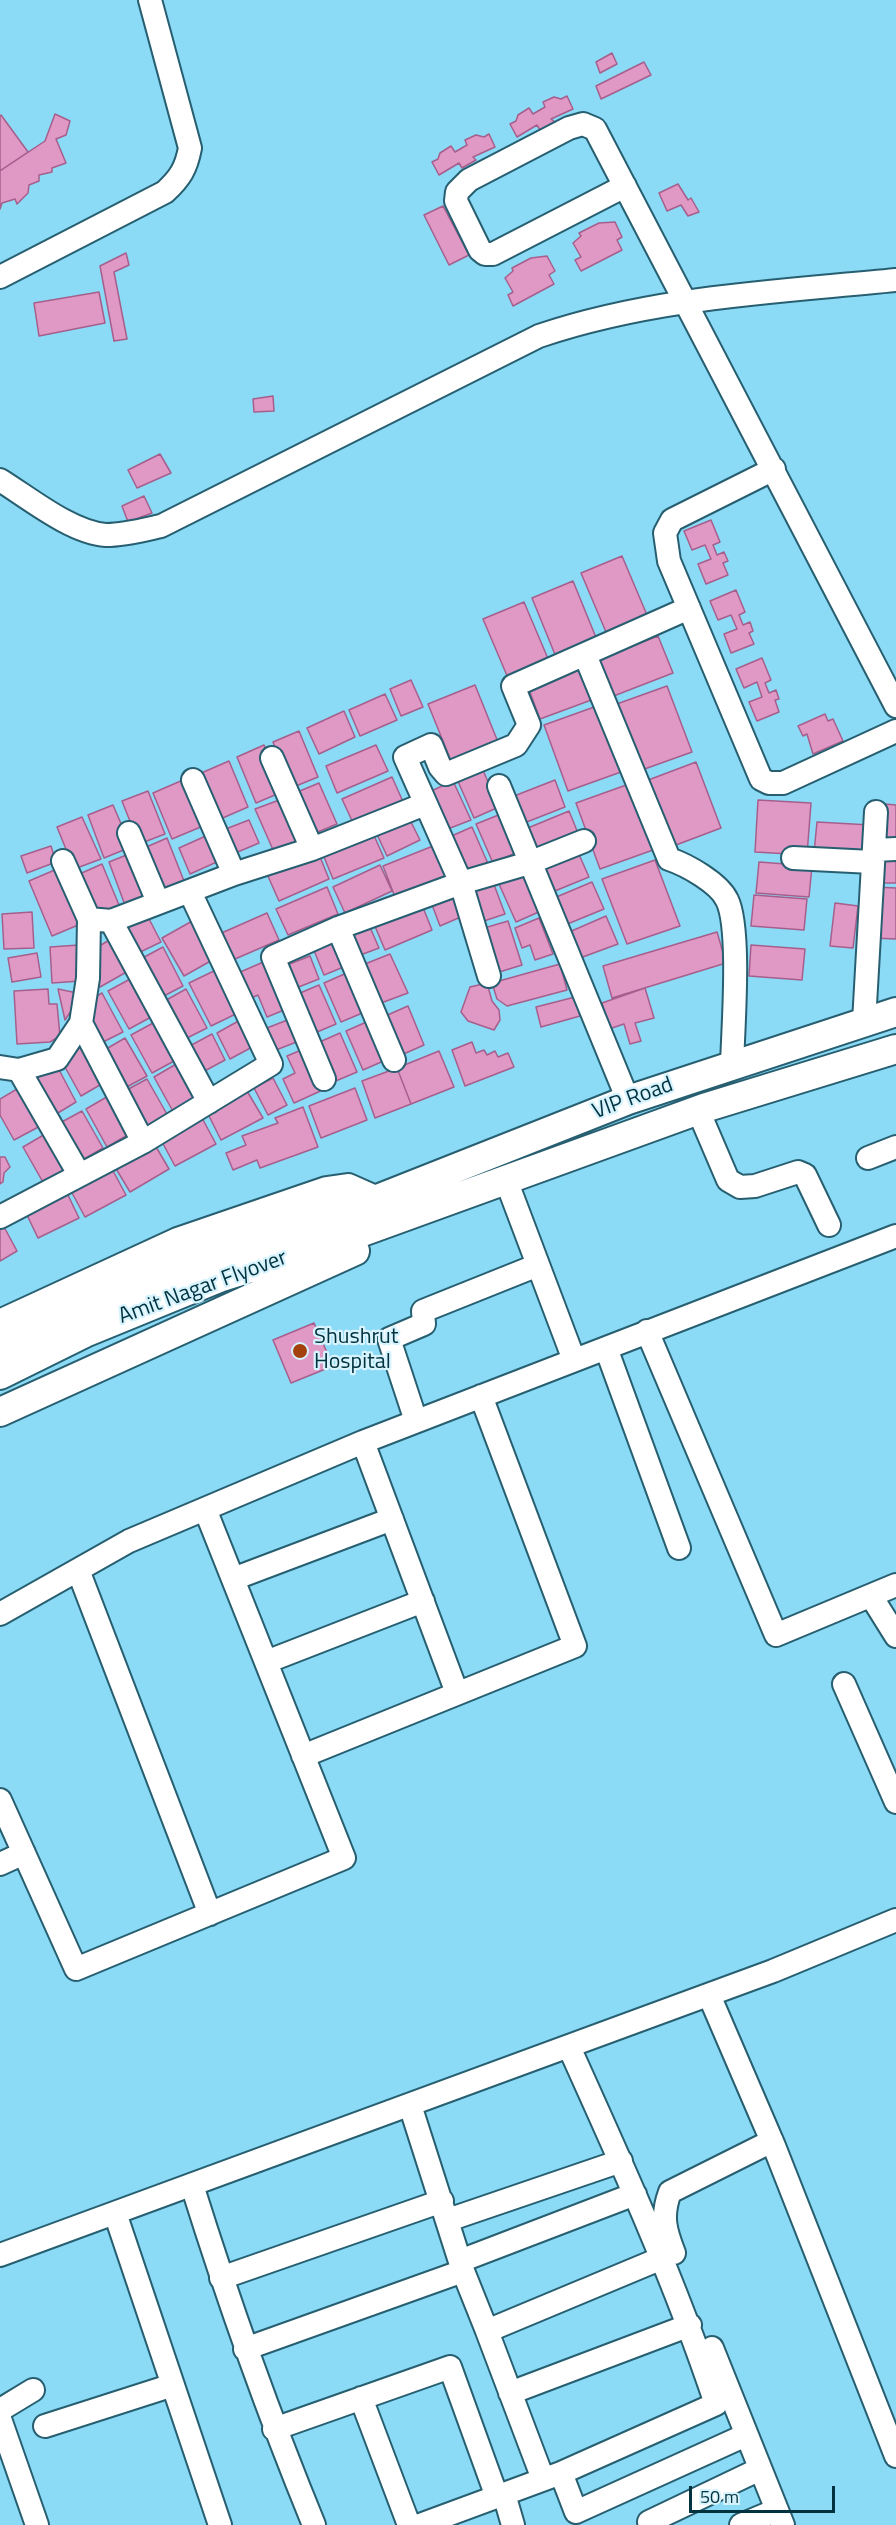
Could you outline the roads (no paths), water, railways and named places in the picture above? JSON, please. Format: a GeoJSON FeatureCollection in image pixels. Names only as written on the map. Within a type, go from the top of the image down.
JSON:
{"type":"FeatureCollection","features":[{"type":"Feature","properties":{"kind":"main road","name":"VIP Road"},"geometry":{"type":"LineString","coordinates":[[375,1200],[628,1100],[896,1012]]}},
{"type":"Feature","properties":{"kind":"main road","name":"VIP Road"},"geometry":{"type":"LineString","coordinates":[[411,1214],[698,1110],[896,1049]]}},
{"type":"Feature","properties":{"kind":"main road"},"geometry":{"type":"LineString","coordinates":[[0,1324],[178,1242],[327,1191],[348,1188],[375,1200]]}},
{"type":"Feature","properties":{"kind":"main road","name":"Amit Nagar Flyover"},"geometry":{"type":"LineString","coordinates":[[0,1375],[87,1332],[338,1227],[375,1200]]}},
{"type":"Feature","properties":{"kind":"main road","name":"Amit Nagar Flyover"},"geometry":{"type":"LineString","coordinates":[[0,1352],[83,1311],[204,1260],[338,1227],[411,1214]]}},
{"type":"Feature","properties":{"kind":"main road"},"geometry":{"type":"LineString","coordinates":[[0,1412],[382,1239],[411,1214]]}},
{"type":"Feature","properties":{"kind":"street"},"geometry":{"type":"LineString","coordinates":[[0,277],[165,192],[180,178],[187,166],[190,148],[150,0]]}},
{"type":"Feature","properties":{"kind":"street"},"geometry":{"type":"LineString","coordinates":[[625,186],[493,254],[485,254],[480,250],[456,201],[457,192],[469,180],[569,128],[583,124],[595,129],[774,469],[896,706]]}},
{"type":"Feature","properties":{"kind":"street"},"geometry":{"type":"LineString","coordinates":[[0,480],[78,528],[103,535],[122,535],[161,526],[539,336],[630,311],[685,302],[896,280]]}},
{"type":"Feature","properties":{"kind":"street"},"geometry":{"type":"LineString","coordinates":[[774,469],[672,520],[665,533],[669,561],[761,779],[770,783],[783,783],[896,731]]}},
{"type":"Feature","properties":{"kind":"street"},"geometry":{"type":"LineString","coordinates":[[489,976],[461,883],[405,757],[431,745],[446,774],[516,745],[529,725],[513,686],[689,608]]}},
{"type":"Feature","properties":{"kind":"street"},"geometry":{"type":"LineString","coordinates":[[585,655],[669,859],[687,865],[717,888],[727,899],[734,936],[732,1065]]}},
{"type":"Feature","properties":{"kind":"street"},"geometry":{"type":"LineString","coordinates":[[272,758],[312,849]]}},
{"type":"Feature","properties":{"kind":"street"},"geometry":{"type":"LineString","coordinates":[[193,780],[234,874]]}},
{"type":"Feature","properties":{"kind":"street"},"geometry":{"type":"LineString","coordinates":[[499,786],[628,1100]]}},
{"type":"Feature","properties":{"kind":"street"},"geometry":{"type":"LineString","coordinates":[[100,920],[190,892],[234,874],[312,849],[425,804]]}},
{"type":"Feature","properties":{"kind":"street"},"geometry":{"type":"LineString","coordinates":[[864,1022],[881,854],[876,813]]}},
{"type":"Feature","properties":{"kind":"street"},"geometry":{"type":"LineString","coordinates":[[129,833],[158,902]]}},
{"type":"Feature","properties":{"kind":"street"},"geometry":{"type":"LineString","coordinates":[[324,1078],[273,957],[338,928],[461,883],[529,863],[584,840]]}},
{"type":"Feature","properties":{"kind":"street"},"geometry":{"type":"LineString","coordinates":[[793,858],[881,854]]}},
{"type":"Feature","properties":{"kind":"street"},"geometry":{"type":"LineString","coordinates":[[63,861],[209,1102]]}},
{"type":"Feature","properties":{"kind":"street"},"geometry":{"type":"LineString","coordinates":[[0,1217],[143,1142],[270,1064],[190,892]]}},
{"type":"Feature","properties":{"kind":"street"},"geometry":{"type":"LineString","coordinates":[[79,1174],[10,1069],[57,1059],[81,1023],[100,920]]}},
{"type":"Feature","properties":{"kind":"street"},"geometry":{"type":"LineString","coordinates":[[338,928],[394,1060]]}},
{"type":"Feature","properties":{"kind":"street"},"geometry":{"type":"LineString","coordinates":[[81,1023],[143,1142]]}},
{"type":"Feature","properties":{"kind":"street"},"geometry":{"type":"LineString","coordinates":[[698,1110],[728,1180],[740,1187],[747,1187],[798,1172],[805,1175],[829,1225]]}},
{"type":"Feature","properties":{"kind":"street"},"geometry":{"type":"LineString","coordinates":[[868,1158],[896,1147]]}},
{"type":"Feature","properties":{"kind":"street"},"geometry":{"type":"LineString","coordinates":[[506,1180],[574,1360]]}},
{"type":"Feature","properties":{"kind":"street"},"geometry":{"type":"LineString","coordinates":[[0,1614],[129,1541],[363,1442],[896,1236]]}},
{"type":"Feature","properties":{"kind":"street"},"geometry":{"type":"LineString","coordinates":[[416,1422],[389,1339],[424,1324],[423,1311],[538,1265]]}},
{"type":"Feature","properties":{"kind":"street"},"geometry":{"type":"LineString","coordinates":[[647,1331],[776,1635],[896,1585]]}},
{"type":"Feature","properties":{"kind":"street"},"geometry":{"type":"LineString","coordinates":[[606,1348],[679,1548]]}},
{"type":"Feature","properties":{"kind":"street"},"geometry":{"type":"LineString","coordinates":[[303,1756],[575,1646],[481,1396]]}},
{"type":"Feature","properties":{"kind":"street"},"geometry":{"type":"LineString","coordinates":[[363,1442],[457,1694]]}},
{"type":"Feature","properties":{"kind":"street"},"geometry":{"type":"LineString","coordinates":[[0,1800],[76,1969],[344,1858],[205,1509]]}},
{"type":"Feature","properties":{"kind":"street"},"geometry":{"type":"LineString","coordinates":[[233,1579],[392,1520]]}},
{"type":"Feature","properties":{"kind":"street"},"geometry":{"type":"LineString","coordinates":[[78,1570],[210,1914]]}},
{"type":"Feature","properties":{"kind":"street"},"geometry":{"type":"LineString","coordinates":[[871,1596],[896,1635]]}},
{"type":"Feature","properties":{"kind":"street"},"geometry":{"type":"LineString","coordinates":[[266,1662],[423,1601]]}},
{"type":"Feature","properties":{"kind":"street"},"geometry":{"type":"LineString","coordinates":[[844,1684],[887,1759],[896,1802]]}},
{"type":"Feature","properties":{"kind":"street"},"geometry":{"type":"LineString","coordinates":[[0,1864],[24,1853]]}},
{"type":"Feature","properties":{"kind":"street"},"geometry":{"type":"LineString","coordinates":[[0,2255],[709,1995],[896,1920]]}},
{"type":"Feature","properties":{"kind":"street"},"geometry":{"type":"LineString","coordinates":[[709,1995],[772,2141],[896,2456]]}},
{"type":"Feature","properties":{"kind":"street"},"geometry":{"type":"LineString","coordinates":[[361,2398],[421,2524],[552,2476],[716,2403],[690,2325],[621,2161],[569,2047]]}},
{"type":"Feature","properties":{"kind":"street"},"geometry":{"type":"LineString","coordinates":[[410,2105],[462,2266],[510,2393],[552,2476],[578,2518],[746,2434]]}},
{"type":"Feature","properties":{"kind":"street"},"geometry":{"type":"LineString","coordinates":[[741,2525],[780,2518],[666,2232],[664,2209],[670,2192],[772,2141]]}},
{"type":"Feature","properties":{"kind":"street"},"geometry":{"type":"LineString","coordinates":[[221,2278],[621,2161]]}},
{"type":"Feature","properties":{"kind":"street"},"geometry":{"type":"LineString","coordinates":[[192,2185],[245,2349],[274,2429],[314,2525]]}},
{"type":"Feature","properties":{"kind":"street"},"geometry":{"type":"LineString","coordinates":[[245,2349],[462,2266],[635,2194]]}},
{"type":"Feature","properties":{"kind":"street"},"geometry":{"type":"LineString","coordinates":[[115,2213],[220,2525]]}},
{"type":"Feature","properties":{"kind":"street"},"geometry":{"type":"LineString","coordinates":[[487,2331],[662,2258]]}},
{"type":"Feature","properties":{"kind":"street"},"geometry":{"type":"LineString","coordinates":[[510,2393],[690,2325]]}},
{"type":"Feature","properties":{"kind":"street"},"geometry":{"type":"LineString","coordinates":[[274,2429],[450,2367],[513,2525]]}},
{"type":"Feature","properties":{"kind":"street"},"geometry":{"type":"LineString","coordinates":[[45,2426],[173,2385]]}},
{"type":"Feature","properties":{"kind":"street"},"geometry":{"type":"LineString","coordinates":[[0,2410],[33,2390]]}},
{"type":"Feature","properties":{"kind":"street"},"geometry":{"type":"LineString","coordinates":[[0,2419],[38,2525]]}},
{"type":"Feature","properties":{"kind":"street"},"geometry":{"type":"LineString","coordinates":[[647,2524],[760,2469]]}},
{"type":"Feature","properties":{"kind":"place","name":"Shushrut Hospital"},"geometry":{"type":"Point","coordinates":[300,1351]}}]}
